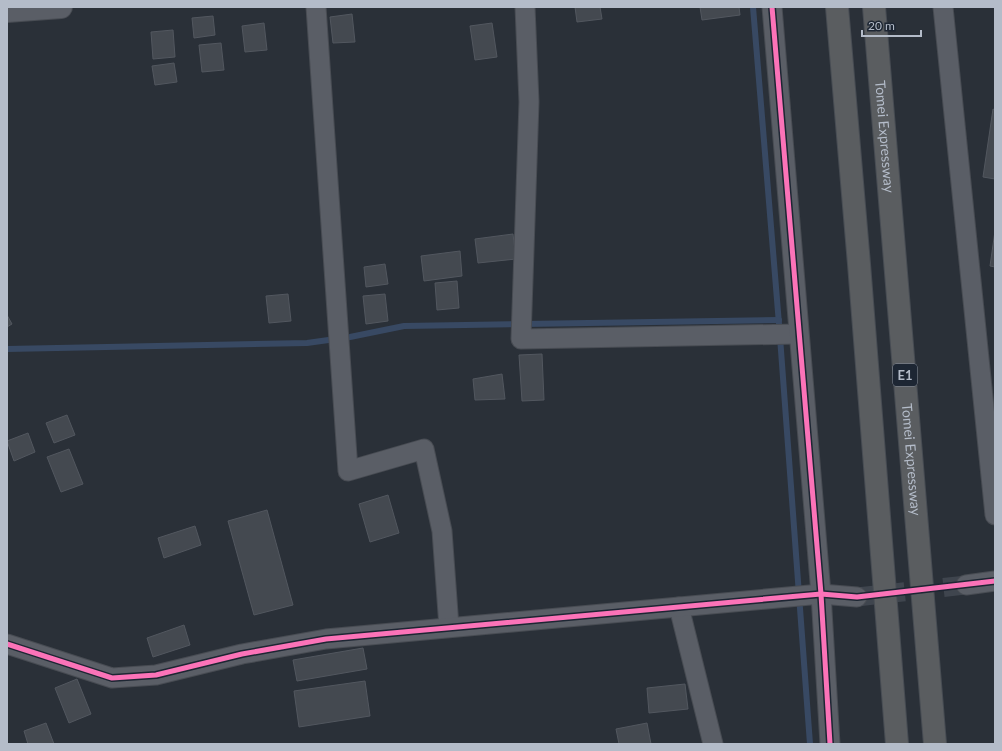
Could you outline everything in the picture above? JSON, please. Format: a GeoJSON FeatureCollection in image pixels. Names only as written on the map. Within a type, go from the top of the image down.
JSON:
{"type":"FeatureCollection","features":[{"type":"Feature","properties":{"kind":"highway"},"geometry":{"type":"LineString","coordinates":[[837,7],[898,744]]}},
{"type":"Feature","properties":{"kind":"highway","name":"Tomei Expressway"},"geometry":{"type":"LineString","coordinates":[[874,7],[935,744]]}},
{"type":"Feature","properties":{"kind":"street"},"geometry":{"type":"LineString","coordinates":[[7,11],[61,7]]}},
{"type":"Feature","properties":{"kind":"street"},"geometry":{"type":"LineString","coordinates":[[316,7],[348,471],[424,450],[442,531],[449,627]]}},
{"type":"Feature","properties":{"kind":"street"},"geometry":{"type":"LineString","coordinates":[[525,7],[529,102],[521,338],[798,334]]}},
{"type":"Feature","properties":{"kind":"street"},"geometry":{"type":"LineString","coordinates":[[772,7],[798,334],[821,594],[830,744]]}},
{"type":"Feature","properties":{"kind":"street"},"geometry":{"type":"LineString","coordinates":[[943,7],[995,515]]}},
{"type":"Feature","properties":{"kind":"street"},"geometry":{"type":"LineString","coordinates":[[966,585],[995,581]]}},
{"type":"Feature","properties":{"kind":"street"},"geometry":{"type":"LineString","coordinates":[[7,644],[112,678],[156,675],[242,654],[326,639],[821,594],[858,597]]}},
{"type":"Feature","properties":{"kind":"street"},"geometry":{"type":"LineString","coordinates":[[679,607],[714,744]]}},
{"type":"Feature","properties":{"kind":"building"},"geometry":{"type":"Polygon","coordinates":[[[575,7],[600,7],[602,19],[577,22],[575,7]]]}},
{"type":"Feature","properties":{"kind":"building"},"geometry":{"type":"Polygon","coordinates":[[[700,7],[739,7],[740,15],[702,20],[700,7]]]}},
{"type":"Feature","properties":{"kind":"building"},"geometry":{"type":"Polygon","coordinates":[[[352,14],[355,42],[333,43],[330,17],[352,14]]]}},
{"type":"Feature","properties":{"kind":"building"},"geometry":{"type":"Polygon","coordinates":[[[213,16],[215,35],[194,38],[192,18],[213,16]]]}},
{"type":"Feature","properties":{"kind":"building"},"geometry":{"type":"Polygon","coordinates":[[[264,23],[267,50],[245,52],[242,26],[264,23]]]}},
{"type":"Feature","properties":{"kind":"building"},"geometry":{"type":"Polygon","coordinates":[[[492,23],[497,57],[475,60],[470,26],[492,23]]]}},
{"type":"Feature","properties":{"kind":"building"},"geometry":{"type":"Polygon","coordinates":[[[173,30],[175,57],[153,59],[151,32],[173,30]]]}},
{"type":"Feature","properties":{"kind":"building"},"geometry":{"type":"Polygon","coordinates":[[[221,43],[224,70],[202,72],[199,45],[221,43]]]}},
{"type":"Feature","properties":{"kind":"building"},"geometry":{"type":"Polygon","coordinates":[[[174,63],[177,82],[155,85],[152,66],[174,63]]]}},
{"type":"Feature","properties":{"kind":"building"},"geometry":{"type":"Polygon","coordinates":[[[993,109],[995,110],[995,179],[983,177],[993,109]]]}},
{"type":"Feature","properties":{"kind":"building"},"geometry":{"type":"Polygon","coordinates":[[[995,231],[995,267],[990,266],[995,231]]]}},
{"type":"Feature","properties":{"kind":"building"},"geometry":{"type":"Polygon","coordinates":[[[513,234],[516,259],[478,263],[475,239],[513,234]]]}},
{"type":"Feature","properties":{"kind":"building"},"geometry":{"type":"Polygon","coordinates":[[[460,251],[462,276],[424,281],[421,256],[460,251]]]}},
{"type":"Feature","properties":{"kind":"building"},"geometry":{"type":"Polygon","coordinates":[[[385,264],[388,284],[366,287],[364,267],[385,264]]]}},
{"type":"Feature","properties":{"kind":"building"},"geometry":{"type":"Polygon","coordinates":[[[457,281],[459,308],[437,310],[435,283],[457,281]]]}},
{"type":"Feature","properties":{"kind":"building"},"geometry":{"type":"Polygon","coordinates":[[[288,294],[291,321],[269,323],[266,296],[288,294]]]}},
{"type":"Feature","properties":{"kind":"building"},"geometry":{"type":"Polygon","coordinates":[[[385,294],[388,321],[366,324],[363,296],[385,294]]]}},
{"type":"Feature","properties":{"kind":"building"},"geometry":{"type":"Polygon","coordinates":[[[7,315],[12,324],[7,327],[7,315]]]}},
{"type":"Feature","properties":{"kind":"building"},"geometry":{"type":"Polygon","coordinates":[[[542,354],[544,400],[522,401],[519,355],[542,354]]]}},
{"type":"Feature","properties":{"kind":"building"},"geometry":{"type":"Polygon","coordinates":[[[502,374],[505,399],[475,400],[473,379],[502,374]]]}},
{"type":"Feature","properties":{"kind":"building"},"geometry":{"type":"Polygon","coordinates":[[[67,415],[75,435],[54,443],[46,423],[67,415]]]}},
{"type":"Feature","properties":{"kind":"building"},"geometry":{"type":"Polygon","coordinates":[[[28,433],[35,452],[14,461],[7,441],[28,433]]]}},
{"type":"Feature","properties":{"kind":"building"},"geometry":{"type":"Polygon","coordinates":[[[69,449],[83,484],[61,492],[47,457],[69,449]]]}},
{"type":"Feature","properties":{"kind":"building"},"geometry":{"type":"Polygon","coordinates":[[[388,495],[399,533],[370,542],[359,504],[388,495]]]}},
{"type":"Feature","properties":{"kind":"building"},"geometry":{"type":"Polygon","coordinates":[[[267,510],[293,605],[254,615],[228,521],[267,510]]]}},
{"type":"Feature","properties":{"kind":"building"},"geometry":{"type":"Polygon","coordinates":[[[195,526],[201,545],[164,558],[158,538],[195,526]]]}},
{"type":"Feature","properties":{"kind":"building"},"geometry":{"type":"Polygon","coordinates":[[[184,625],[190,645],[153,657],[147,638],[184,625]]]}},
{"type":"Feature","properties":{"kind":"building"},"geometry":{"type":"Polygon","coordinates":[[[363,648],[367,669],[297,681],[293,660],[363,648]]]}},
{"type":"Feature","properties":{"kind":"building"},"geometry":{"type":"Polygon","coordinates":[[[77,679],[91,714],[69,723],[55,688],[77,679]]]}},
{"type":"Feature","properties":{"kind":"building"},"geometry":{"type":"Polygon","coordinates":[[[365,681],[370,716],[299,727],[294,691],[365,681]]]}},
{"type":"Feature","properties":{"kind":"building"},"geometry":{"type":"Polygon","coordinates":[[[685,684],[688,709],[649,713],[647,688],[685,684]]]}},
{"type":"Feature","properties":{"kind":"building"},"geometry":{"type":"Polygon","coordinates":[[[46,723],[54,744],[28,744],[24,731],[46,723]]]}},
{"type":"Feature","properties":{"kind":"building"},"geometry":{"type":"Polygon","coordinates":[[[647,723],[651,744],[619,744],[616,729],[647,723]]]}},
{"type":"Feature","properties":{"kind":"waterway"},"geometry":{"type":"LineString","coordinates":[[753,7],[779,324]]}},
{"type":"Feature","properties":{"kind":"waterway"},"geometry":{"type":"LineString","coordinates":[[7,349],[307,343],[350,337],[404,326],[779,320]]}},
{"type":"Feature","properties":{"kind":"waterway"},"geometry":{"type":"LineString","coordinates":[[780,337],[810,744]]}},
{"type":"Feature","properties":{"kind":"tunnel"},"geometry":{"type":"LineString","coordinates":[[857,597],[966,585]]}},
{"type":"Feature","properties":{"kind":"cycle path"},"geometry":{"type":"LineString","coordinates":[[772,7],[821,594],[830,744]]}},
{"type":"Feature","properties":{"kind":"cycle path"},"geometry":{"type":"LineString","coordinates":[[7,644],[112,678],[156,675],[242,654],[326,639],[821,594],[857,597],[995,581]]}}]}
